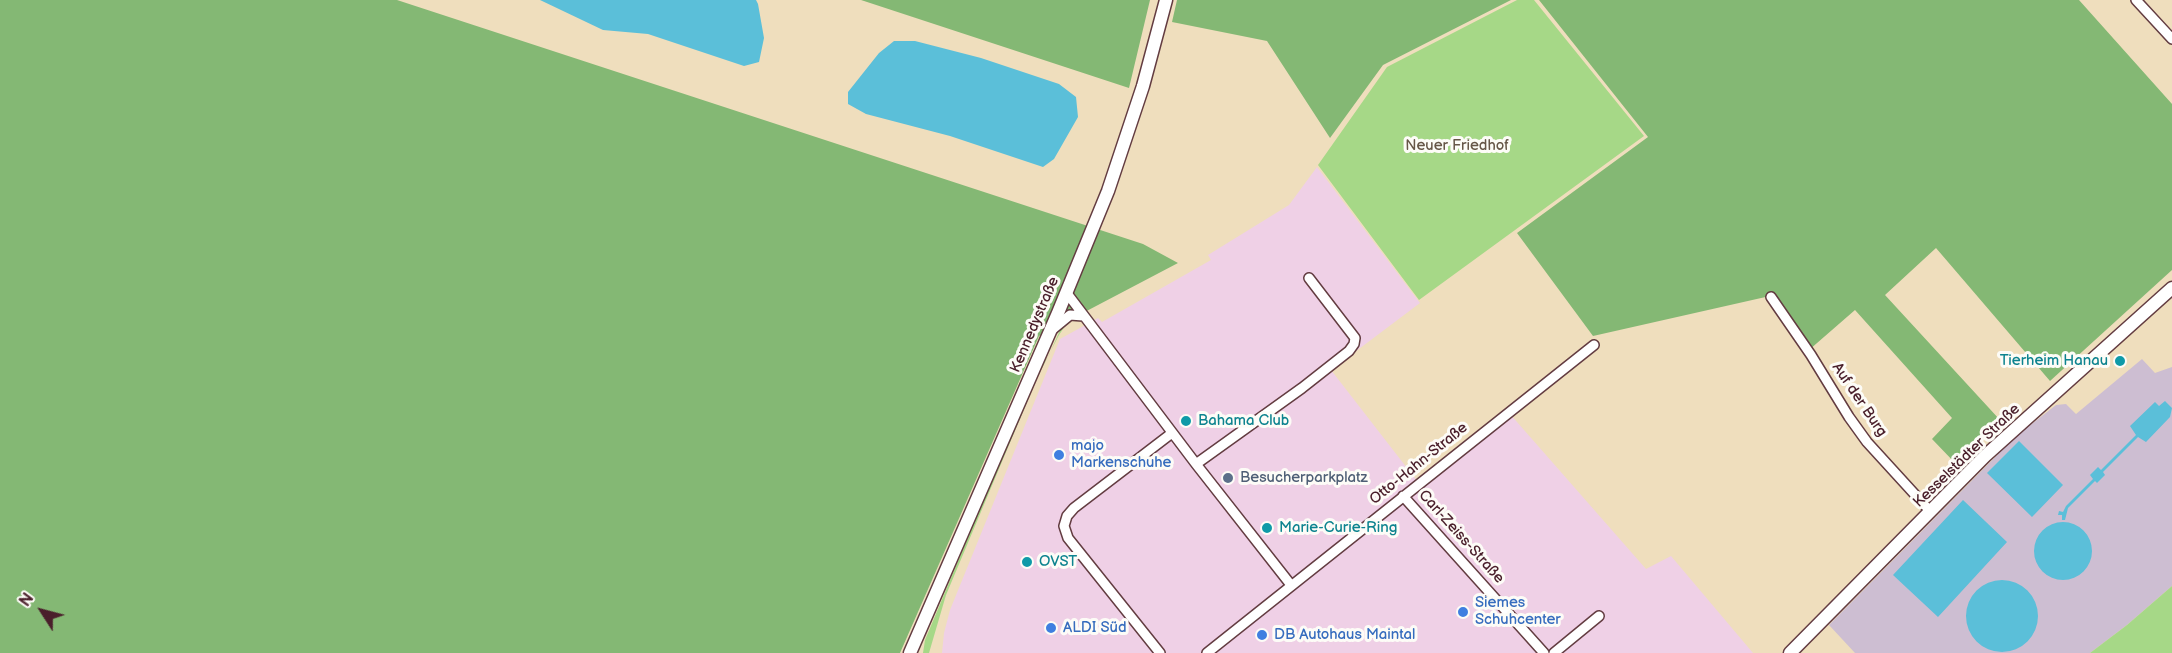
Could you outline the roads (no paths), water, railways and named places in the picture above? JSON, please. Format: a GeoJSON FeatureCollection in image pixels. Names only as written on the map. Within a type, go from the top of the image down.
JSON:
{"type":"FeatureCollection","features":[{"type":"Feature","properties":{"kind":"main road","name":"Kennedystraße"},"geometry":{"type":"LineString","coordinates":[[910,653],[1049,333],[1123,150],[1150,63],[1166,0]]}},
{"type":"Feature","properties":{"kind":"main road","name":"Kesselstädter Straße"},"geometry":{"type":"LineString","coordinates":[[1790,653],[1985,456],[2172,288]]}},
{"type":"Feature","properties":{"kind":"street"},"geometry":{"type":"LineString","coordinates":[[2140,2],[2172,39]]}},
{"type":"Feature","properties":{"kind":"street"},"geometry":{"type":"LineString","coordinates":[[1196,464],[1302,388],[1349,351],[1354,344],[1354,338],[1309,278]]}},
{"type":"Feature","properties":{"kind":"street"},"geometry":{"type":"LineString","coordinates":[[1066,292],[1291,585]]}},
{"type":"Feature","properties":{"kind":"street","name":"Auf der Burg"},"geometry":{"type":"LineString","coordinates":[[1771,297],[1867,442],[1930,511]]}},
{"type":"Feature","properties":{"kind":"street"},"geometry":{"type":"LineString","coordinates":[[1049,333],[1070,315],[1083,316]]}},
{"type":"Feature","properties":{"kind":"street","name":"Otto-Hahn-Straße"},"geometry":{"type":"LineString","coordinates":[[1207,653],[1594,345]]}},
{"type":"Feature","properties":{"kind":"street"},"geometry":{"type":"LineString","coordinates":[[1160,653],[1068,538],[1064,526],[1067,516],[1074,508],[1173,433]]}},
{"type":"Feature","properties":{"kind":"street","name":"Carl-Zeiss-Straße"},"geometry":{"type":"LineString","coordinates":[[1403,496],[1544,653]]}},
{"type":"Feature","properties":{"kind":"street"},"geometry":{"type":"LineString","coordinates":[[1554,653],[1599,616]]}},
{"type":"Feature","properties":{"kind":"water"},"geometry":{"type":"Polygon","coordinates":[[[540,0],[756,0],[764,38],[759,62],[744,66],[648,34],[603,30],[540,0]]]}},
{"type":"Feature","properties":{"kind":"water"},"geometry":{"type":"Polygon","coordinates":[[[894,41],[915,41],[981,58],[1059,84],[1076,97],[1078,117],[1054,159],[1043,167],[950,136],[866,114],[848,104],[848,92],[879,53],[894,41]]]}},
{"type":"Feature","properties":{"kind":"water"},"geometry":{"type":"Polygon","coordinates":[[[2165,401],[2172,408],[2170,417],[2146,442],[2138,437],[2103,472],[2105,475],[2097,483],[2095,481],[2068,508],[2065,520],[2062,520],[2062,515],[2058,515],[2059,511],[2063,512],[2066,506],[2093,479],[2090,475],[2098,467],[2101,470],[2136,435],[2130,426],[2155,402],[2159,406],[2165,401]]]}},
{"type":"Feature","properties":{"kind":"water"},"geometry":{"type":"Polygon","coordinates":[[[2019,441],[2063,485],[2032,517],[1987,473],[2019,441]]]}},
{"type":"Feature","properties":{"kind":"water"},"geometry":{"type":"Polygon","coordinates":[[[1963,500],[2007,542],[1938,617],[1893,575],[1963,500]]]}},
{"type":"Feature","properties":{"kind":"water"},"geometry":{"type":"Polygon","coordinates":[[[2057,522],[2069,522],[2084,530],[2092,545],[2092,557],[2084,572],[2069,580],[2057,580],[2042,572],[2034,557],[2034,545],[2042,530],[2057,522]]]}},
{"type":"Feature","properties":{"kind":"water"},"geometry":{"type":"Polygon","coordinates":[[[2009,580],[2028,590],[2036,602],[2038,616],[2036,630],[2028,642],[2016,650],[1995,652],[1976,642],[1968,630],[1966,609],[1976,590],[1988,582],[2009,580]]]}},
{"type":"Feature","properties":{"kind":"place","name":"Tierheim Hanau"},"geometry":{"type":"Point","coordinates":[2120,361]}},
{"type":"Feature","properties":{"kind":"place","name":"Bahama Club"},"geometry":{"type":"Point","coordinates":[1186,421]}},
{"type":"Feature","properties":{"kind":"place","name":"majo Markenschuhe"},"geometry":{"type":"Point","coordinates":[1059,455]}},
{"type":"Feature","properties":{"kind":"place","name":"Besucherparkplatz"},"geometry":{"type":"Point","coordinates":[1228,478]}},
{"type":"Feature","properties":{"kind":"place","name":"Marie-Curie-Ring"},"geometry":{"type":"Point","coordinates":[1267,528]}},
{"type":"Feature","properties":{"kind":"place","name":"OVST"},"geometry":{"type":"Point","coordinates":[1027,562]}},
{"type":"Feature","properties":{"kind":"place","name":"Siemes Schuhcenter"},"geometry":{"type":"Point","coordinates":[1463,612]}},
{"type":"Feature","properties":{"kind":"place","name":"ALDI Süd"},"geometry":{"type":"Point","coordinates":[1051,628]}},
{"type":"Feature","properties":{"kind":"place","name":"DB Autohaus Maintal"},"geometry":{"type":"Point","coordinates":[1262,635]}},
{"type":"Feature","properties":{"kind":"park label","name":"Neuer Friedhof"},"geometry":{"type":"Point","coordinates":[1457,146]}}]}
